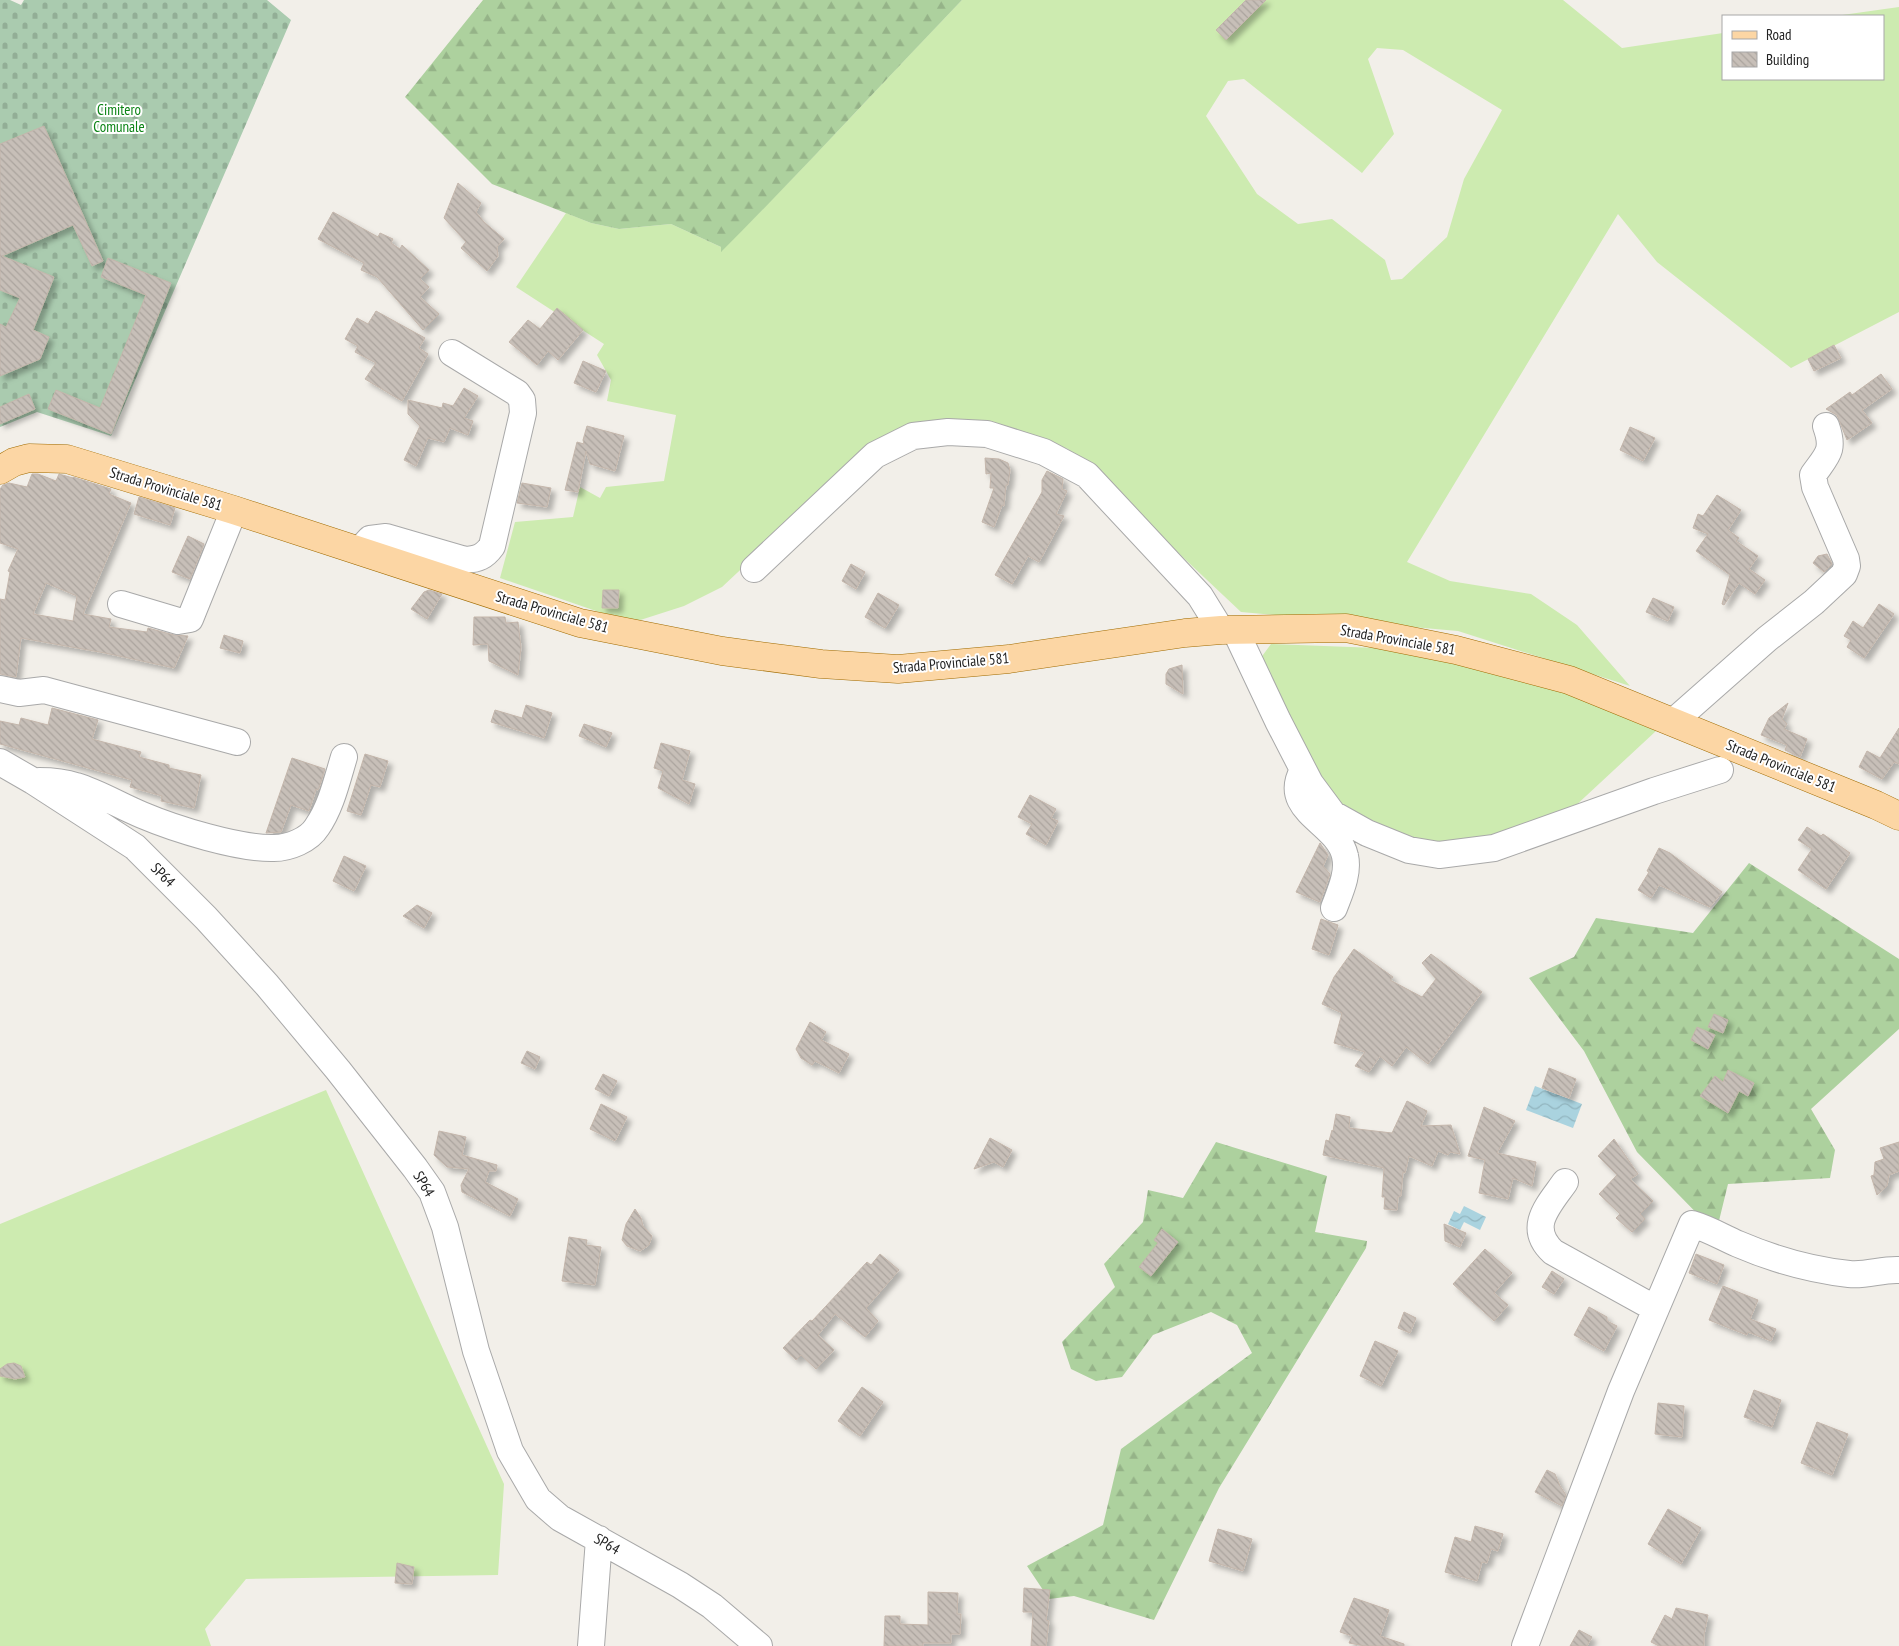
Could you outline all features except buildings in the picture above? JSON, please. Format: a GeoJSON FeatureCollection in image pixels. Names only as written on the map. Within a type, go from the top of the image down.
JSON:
{"type":"FeatureCollection","features":[{"type":"Feature","properties":{"kind":"main road","name":"Strada Provinciale 581"},"geometry":{"type":"LineString","coordinates":[[0,470],[14,462],[29,458],[67,459],[234,510],[580,623],[722,651],[822,664],[898,669],[1009,659],[1185,633],[1228,630],[1346,628],[1456,650],[1569,680],[1899,816]]}},
{"type":"Feature","properties":{"kind":"street"},"geometry":{"type":"LineString","coordinates":[[360,551],[370,540],[386,537],[465,560],[478,559],[486,555],[492,546],[524,413],[522,400],[517,393],[452,353]]}},
{"type":"Feature","properties":{"kind":"street"},"geometry":{"type":"LineString","coordinates":[[1672,722],[1767,639],[1814,602],[1844,574],[1847,566],[1846,559],[1816,487],[1813,475],[1829,452],[1831,441],[1826,426]]}},
{"type":"Feature","properties":{"kind":"street"},"geometry":{"type":"LineString","coordinates":[[754,569],[875,455],[912,436],[948,432],[987,434],[1044,452],[1088,475],[1200,596],[1228,630],[1310,783],[1333,814],[1367,833],[1409,850],[1439,855],[1494,848],[1654,791],[1720,770]]}},
{"type":"Feature","properties":{"kind":"street"},"geometry":{"type":"LineString","coordinates":[[121,604],[178,621],[190,619],[234,510]]}},
{"type":"Feature","properties":{"kind":"street"},"geometry":{"type":"LineString","coordinates":[[0,689],[20,692],[44,690],[237,742]]}},
{"type":"Feature","properties":{"kind":"street"},"geometry":{"type":"LineString","coordinates":[[33,780],[56,781],[77,786],[144,816],[192,832],[245,845],[275,848],[304,840],[317,829],[332,794],[344,757]]}},
{"type":"Feature","properties":{"kind":"street","name":"SP64"},"geometry":{"type":"LineString","coordinates":[[0,762],[33,780],[135,847],[206,918],[273,992],[338,1070],[415,1168],[432,1192],[445,1227],[476,1351],[510,1450],[538,1500],[560,1518],[600,1539],[712,1606],[760,1646]]}},
{"type":"Feature","properties":{"kind":"street"},"geometry":{"type":"LineString","coordinates":[[1303,770],[1298,779],[1298,791],[1302,804],[1337,840],[1345,853],[1347,866],[1334,908]]}},
{"type":"Feature","properties":{"kind":"street"},"geometry":{"type":"LineString","coordinates":[[1565,1182],[1546,1210],[1540,1223],[1540,1234],[1546,1247],[1656,1309]]}},
{"type":"Feature","properties":{"kind":"street"},"geometry":{"type":"LineString","coordinates":[[1524,1646],[1621,1391],[1692,1224],[1709,1229],[1738,1244],[1776,1259],[1851,1274],[1899,1270]]}},
{"type":"Feature","properties":{"kind":"street"},"geometry":{"type":"LineString","coordinates":[[591,1646],[600,1539]]}},
{"type":"Feature","properties":{"kind":"green space","name":"Cimitero Comunale"},"geometry":{"type":"Polygon","coordinates":[[[0,0],[10,0],[21,5],[24,0],[267,0],[291,20],[111,436],[37,412],[0,427],[0,0]]]}},
{"type":"Feature","properties":{"kind":"green space"},"geometry":{"type":"Polygon","coordinates":[[[483,0],[962,0],[721,252],[721,247],[671,224],[619,229],[591,223],[492,184],[405,97],[483,0]]]}},
{"type":"Feature","properties":{"kind":"green space"},"geometry":{"type":"Polygon","coordinates":[[[962,0],[1563,0],[1622,48],[1722,33],[1722,80],[1884,80],[1884,15],[1842,15],[1899,7],[1899,312],[1791,368],[1657,262],[1618,214],[1407,562],[1450,581],[1531,594],[1577,625],[1630,686],[1458,631],[1241,612],[1068,449],[1012,428],[941,420],[876,443],[722,587],[684,606],[631,623],[500,578],[515,522],[573,517],[580,487],[600,498],[606,487],[664,481],[676,415],[607,401],[611,380],[597,355],[604,344],[516,287],[566,213],[591,223],[619,229],[671,224],[721,247],[721,251],[962,0]],[[1377,48],[1368,59],[1394,134],[1362,173],[1244,79],[1228,81],[1206,116],[1257,194],[1298,224],[1332,219],[1385,260],[1391,280],[1402,279],[1447,237],[1464,179],[1502,110],[1403,50],[1377,48]]]}},
{"type":"Feature","properties":{"kind":"green space"},"geometry":{"type":"Polygon","coordinates":[[[1271,644],[1404,649],[1533,679],[1656,731],[1558,822],[1439,846],[1355,817],[1320,783],[1260,659],[1271,644]]]}},
{"type":"Feature","properties":{"kind":"green space"},"geometry":{"type":"Polygon","coordinates":[[[1749,863],[1899,959],[1899,1029],[1811,1109],[1835,1150],[1830,1178],[1728,1184],[1716,1233],[1637,1152],[1584,1051],[1529,978],[1574,957],[1596,918],[1693,933],[1749,863]]]}},
{"type":"Feature","properties":{"kind":"green space"},"geometry":{"type":"Polygon","coordinates":[[[326,1090],[504,1484],[498,1575],[246,1579],[205,1629],[211,1646],[0,1646],[0,1224],[326,1090]]]}},
{"type":"Feature","properties":{"kind":"green space"},"geometry":{"type":"Polygon","coordinates":[[[1216,1142],[1327,1176],[1315,1232],[1367,1241],[1366,1248],[1219,1488],[1154,1620],[1074,1596],[1049,1599],[1027,1566],[1103,1525],[1121,1449],[1252,1353],[1237,1325],[1211,1312],[1153,1335],[1122,1377],[1096,1381],[1071,1369],[1062,1342],[1115,1287],[1104,1264],[1143,1222],[1148,1190],[1183,1198],[1216,1142]]]}},
{"type":"Feature","properties":{"kind":"water"},"geometry":{"type":"Polygon","coordinates":[[[1535,1086],[1582,1104],[1573,1128],[1526,1110],[1535,1086]]]}},
{"type":"Feature","properties":{"kind":"water"},"geometry":{"type":"Polygon","coordinates":[[[1464,1206],[1486,1217],[1480,1230],[1464,1222],[1460,1230],[1448,1224],[1454,1211],[1460,1214],[1464,1206]]]}}]}
